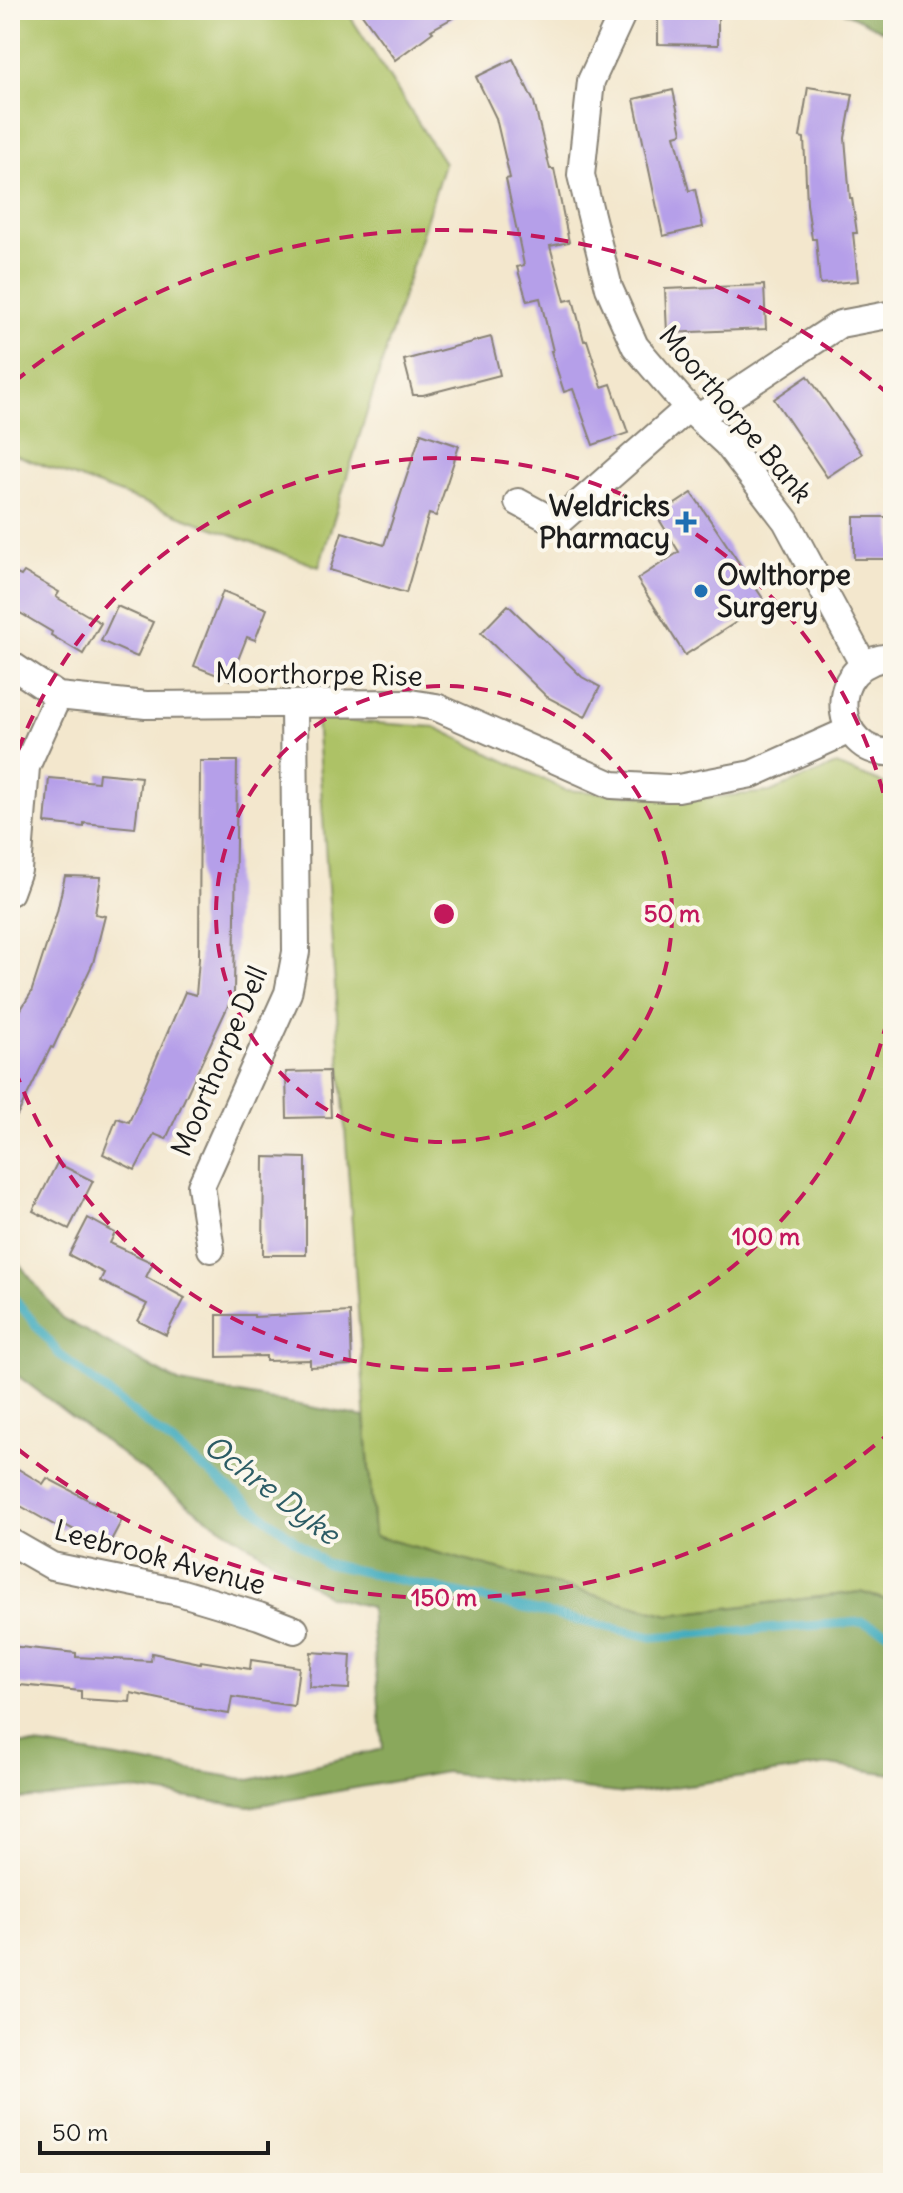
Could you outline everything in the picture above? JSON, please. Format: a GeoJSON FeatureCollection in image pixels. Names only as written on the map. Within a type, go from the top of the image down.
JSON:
{"type":"FeatureCollection","features":[{"type":"Feature","properties":{"kind":"street","name":"Moorthorpe Bank"},"geometry":{"type":"LineString","coordinates":[[624,10],[591,81],[581,175],[609,288],[635,346],[693,412],[727,444],[786,521],[863,664]]}},
{"type":"Feature","properties":{"kind":"street"},"geometry":{"type":"LineString","coordinates":[[518,502],[557,523],[693,412],[840,324],[893,314]]}},
{"type":"Feature","properties":{"kind":"street"},"geometry":{"type":"LineString","coordinates":[[893,657],[878,657],[863,664],[851,676],[843,698],[844,714],[856,738],[870,748],[893,752]]}},
{"type":"Feature","properties":{"kind":"street","name":"Moorthorpe Rise"},"geometry":{"type":"LineString","coordinates":[[10,664],[58,696],[146,705],[410,703],[436,707],[612,785],[678,788],[752,774],[850,730]]}},
{"type":"Feature","properties":{"kind":"street"},"geometry":{"type":"LineString","coordinates":[[10,892],[18,870],[26,767],[58,696]]}},
{"type":"Feature","properties":{"kind":"street","name":"Moorthorpe Dell"},"geometry":{"type":"LineString","coordinates":[[211,1249],[201,1186],[288,993],[296,952],[294,705]]}},
{"type":"Feature","properties":{"kind":"street","name":"Leebrook Avenue"},"geometry":{"type":"LineString","coordinates":[[10,1542],[52,1566],[179,1592],[295,1630]]}},
{"type":"Feature","properties":{"kind":"green space"},"geometry":{"type":"Polygon","coordinates":[[[10,10],[346,10],[444,163],[319,567],[10,453],[10,10]]]}},
{"type":"Feature","properties":{"kind":"green space"},"geometry":{"type":"Polygon","coordinates":[[[840,10],[893,10],[893,36],[840,10]]]}},
{"type":"Feature","properties":{"kind":"green space"},"geometry":{"type":"Polygon","coordinates":[[[316,719],[435,727],[565,790],[692,799],[770,792],[836,765],[893,787],[893,1602],[860,1592],[669,1615],[374,1536],[316,719]]]}},
{"type":"Feature","properties":{"kind":"green space"},"geometry":{"type":"Polygon","coordinates":[[[10,1252],[62,1318],[180,1383],[365,1417],[374,1536],[669,1615],[860,1592],[893,1602],[893,1774],[829,1765],[625,1794],[445,1772],[249,1807],[136,1790],[10,1800],[10,1743],[250,1780],[383,1749],[370,1607],[328,1596],[198,1512],[10,1370],[10,1252]]]}},
{"type":"Feature","properties":{"kind":"building"},"geometry":{"type":"Polygon","coordinates":[[[359,10],[467,10],[431,30],[433,32],[395,60],[359,10]]]}},
{"type":"Feature","properties":{"kind":"building"},"geometry":{"type":"Polygon","coordinates":[[[658,10],[718,10],[718,45],[658,44],[658,10]]]}},
{"type":"Feature","properties":{"kind":"building"},"geometry":{"type":"Polygon","coordinates":[[[513,59],[534,102],[550,169],[554,169],[569,242],[550,246],[565,301],[573,299],[584,341],[587,340],[602,387],[611,384],[628,433],[593,445],[573,389],[564,392],[551,351],[540,298],[527,301],[517,267],[524,265],[506,179],[510,178],[496,118],[476,77],[513,59]]]}},
{"type":"Feature","properties":{"kind":"building"},"geometry":{"type":"Polygon","coordinates":[[[808,87],[853,94],[845,138],[850,198],[857,233],[853,233],[858,281],[820,284],[816,239],[812,239],[807,204],[804,138],[800,137],[808,87]]]}},
{"type":"Feature","properties":{"kind":"building"},"geometry":{"type":"Polygon","coordinates":[[[673,90],[682,133],[675,135],[689,191],[695,189],[703,227],[663,236],[634,99],[673,90]]]}},
{"type":"Feature","properties":{"kind":"building"},"geometry":{"type":"Polygon","coordinates":[[[764,285],[766,329],[667,333],[665,289],[764,285]]]}},
{"type":"Feature","properties":{"kind":"building"},"geometry":{"type":"Polygon","coordinates":[[[491,337],[500,375],[413,395],[404,360],[491,337]]]}},
{"type":"Feature","properties":{"kind":"building"},"geometry":{"type":"Polygon","coordinates":[[[808,376],[862,454],[827,477],[774,399],[808,376]]]}},
{"type":"Feature","properties":{"kind":"building"},"geometry":{"type":"Polygon","coordinates":[[[421,433],[459,446],[436,516],[429,514],[406,593],[330,570],[342,532],[384,545],[421,433]]]}},
{"type":"Feature","properties":{"kind":"building","name":"Owlthorpe Surgery"},"geometry":{"type":"Polygon","coordinates":[[[692,493],[766,603],[685,655],[637,579],[679,552],[657,516],[692,493]]]}},
{"type":"Feature","properties":{"kind":"building"},"geometry":{"type":"Polygon","coordinates":[[[854,517],[891,517],[892,559],[854,559],[854,517]]]}},
{"type":"Feature","properties":{"kind":"building"},"geometry":{"type":"Polygon","coordinates":[[[10,571],[21,576],[24,572],[59,592],[56,597],[101,623],[83,654],[10,607],[10,571]]]}},
{"type":"Feature","properties":{"kind":"building"},"geometry":{"type":"Polygon","coordinates":[[[223,591],[267,609],[255,640],[247,637],[230,680],[194,666],[223,591]]]}},
{"type":"Feature","properties":{"kind":"building"},"geometry":{"type":"Polygon","coordinates":[[[508,605],[582,677],[600,687],[585,717],[547,697],[481,633],[508,605]]]}},
{"type":"Feature","properties":{"kind":"building"},"geometry":{"type":"Polygon","coordinates":[[[117,606],[153,622],[137,657],[101,641],[117,606]]]}},
{"type":"Feature","properties":{"kind":"building"},"geometry":{"type":"Polygon","coordinates":[[[200,761],[237,761],[234,993],[166,1139],[154,1134],[135,1170],[103,1154],[117,1118],[129,1122],[185,992],[196,995],[200,761]]]}},
{"type":"Feature","properties":{"kind":"building"},"geometry":{"type":"Polygon","coordinates":[[[99,773],[141,777],[135,828],[45,823],[49,778],[98,782],[99,773]]]}},
{"type":"Feature","properties":{"kind":"building"},"geometry":{"type":"Polygon","coordinates":[[[65,876],[101,877],[95,914],[105,916],[93,963],[10,1130],[10,1027],[31,993],[65,876]]]}},
{"type":"Feature","properties":{"kind":"building"},"geometry":{"type":"Polygon","coordinates":[[[329,1071],[331,1117],[287,1118],[286,1072],[329,1071]]]}},
{"type":"Feature","properties":{"kind":"building"},"geometry":{"type":"Polygon","coordinates":[[[264,1157],[306,1158],[306,1255],[263,1255],[264,1157]]]}},
{"type":"Feature","properties":{"kind":"building"},"geometry":{"type":"Polygon","coordinates":[[[57,1163],[93,1181],[69,1229],[33,1211],[57,1163]]]}},
{"type":"Feature","properties":{"kind":"building"},"geometry":{"type":"Polygon","coordinates":[[[88,1218],[115,1233],[110,1243],[153,1263],[146,1277],[185,1298],[166,1335],[138,1321],[147,1304],[100,1281],[104,1273],[69,1255],[88,1218]]]}},
{"type":"Feature","properties":{"kind":"building"},"geometry":{"type":"Polygon","coordinates":[[[350,1312],[352,1365],[310,1367],[310,1360],[266,1361],[266,1356],[217,1357],[217,1315],[254,1317],[350,1312]]]}},
{"type":"Feature","properties":{"kind":"building"},"geometry":{"type":"Polygon","coordinates":[[[10,1464],[43,1484],[47,1478],[123,1518],[107,1548],[65,1525],[63,1530],[10,1500],[10,1464]]]}},
{"type":"Feature","properties":{"kind":"building"},"geometry":{"type":"Polygon","coordinates":[[[10,1646],[76,1653],[76,1657],[151,1661],[152,1653],[250,1669],[251,1660],[299,1667],[294,1706],[232,1697],[229,1714],[131,1693],[130,1702],[81,1699],[81,1691],[10,1684],[10,1646]]]}},
{"type":"Feature","properties":{"kind":"building"},"geometry":{"type":"Polygon","coordinates":[[[311,1652],[351,1655],[349,1689],[309,1687],[311,1652]]]}},
{"type":"Feature","properties":{"kind":"waterway","name":"Ochre Dyke"},"geometry":{"type":"LineString","coordinates":[[10,1293],[59,1354],[324,1563],[652,1637],[862,1622],[893,1634]]}},
{"type":"Feature","properties":{"kind":"place","name":"Weldricks Pharmacy"},"geometry":{"type":"Point","coordinates":[686,522]}},
{"type":"Feature","properties":{"kind":"place","name":"Owlthorpe Surgery"},"geometry":{"type":"Point","coordinates":[701,591]}}]}
